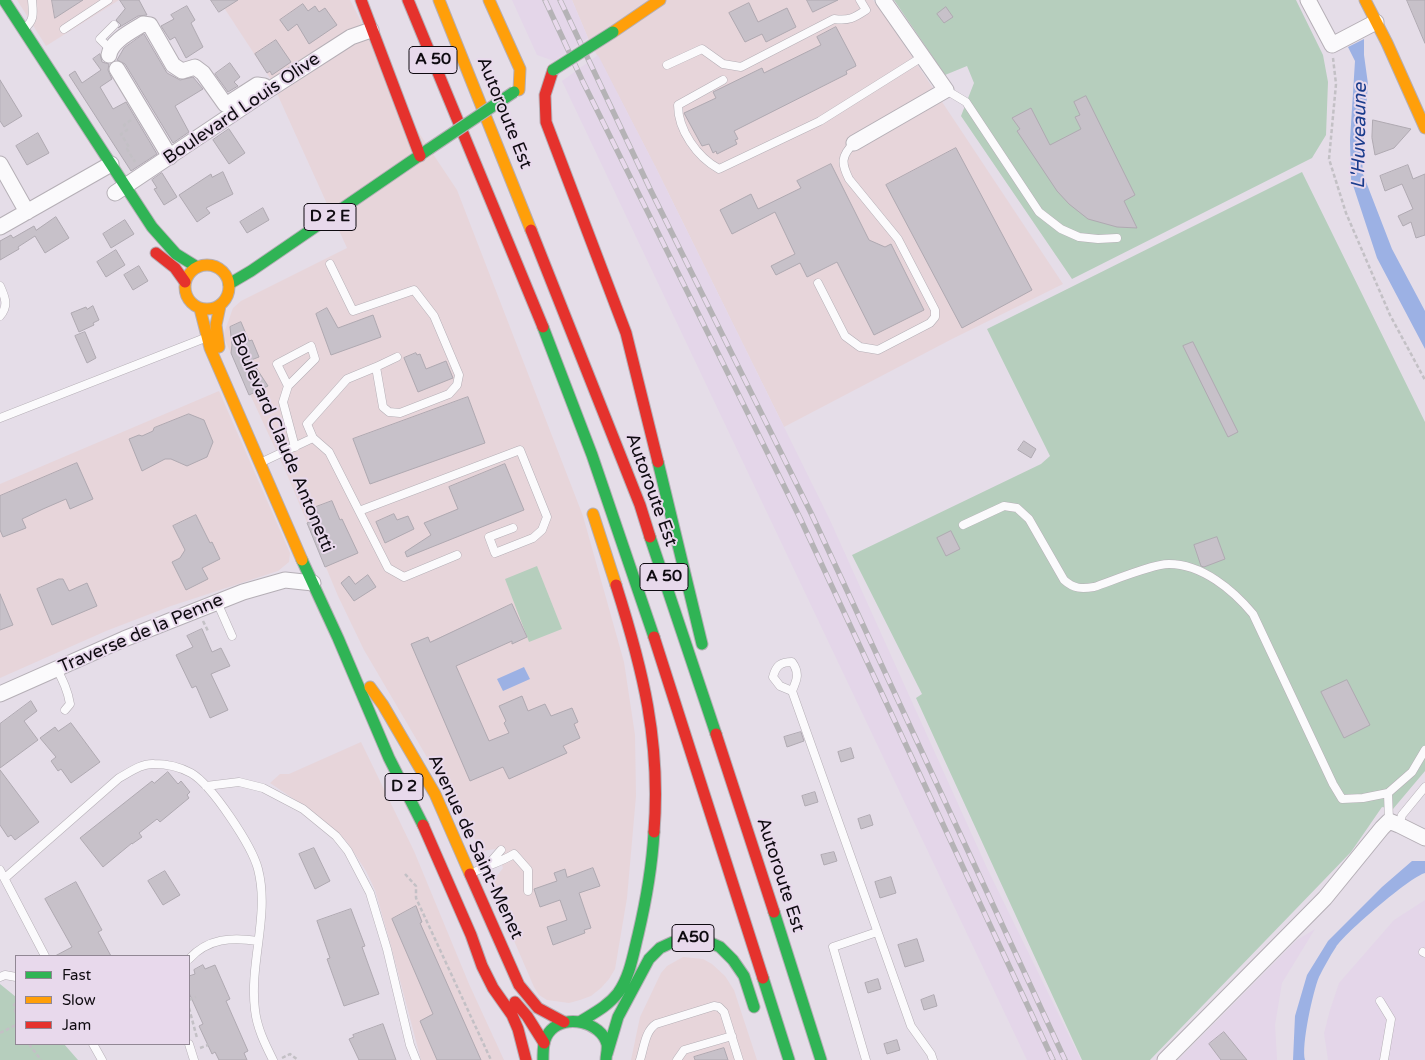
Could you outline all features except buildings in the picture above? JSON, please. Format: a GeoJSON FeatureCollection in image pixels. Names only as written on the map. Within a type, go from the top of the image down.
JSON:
{"type":"FeatureCollection","features":[{"type":"Feature","properties":{"kind":"main road"},"geometry":{"type":"LineString","coordinates":[[4,0],[59,83],[110,179],[164,242],[176,254],[197,267]]}},
{"type":"Feature","properties":{"kind":"main road"},"geometry":{"type":"LineString","coordinates":[[360,0],[371,30],[425,153]]}},
{"type":"Feature","properties":{"kind":"main road","name":"A 50"},"geometry":{"type":"LineString","coordinates":[[408,0],[568,392],[615,520],[789,1060]]}},
{"type":"Feature","properties":{"kind":"main road","name":"Autoroute Est"},"geometry":{"type":"LineString","coordinates":[[439,0],[640,505],[749,834],[821,1060]]}},
{"type":"Feature","properties":{"kind":"main road"},"geometry":{"type":"LineString","coordinates":[[489,0],[520,69],[516,91]]}},
{"type":"Feature","properties":{"kind":"main road"},"geometry":{"type":"LineString","coordinates":[[516,91],[660,0]]}},
{"type":"Feature","properties":{"kind":"main road"},"geometry":{"type":"LineString","coordinates":[[1365,0],[1425,128]]}},
{"type":"Feature","properties":{"kind":"main road"},"geometry":{"type":"LineString","coordinates":[[503,31],[528,54]]}},
{"type":"Feature","properties":{"kind":"main road"},"geometry":{"type":"LineString","coordinates":[[31,42],[52,90],[71,124]]}},
{"type":"Feature","properties":{"kind":"main road"},"geometry":{"type":"LineString","coordinates":[[545,73],[544,105],[546,122],[626,333],[704,651]]}},
{"type":"Feature","properties":{"kind":"main road","name":"D 2 E"},"geometry":{"type":"LineString","coordinates":[[229,284],[516,91]]}},
{"type":"Feature","properties":{"kind":"main road"},"geometry":{"type":"LineString","coordinates":[[483,184],[536,342]]}},
{"type":"Feature","properties":{"kind":"main road"},"geometry":{"type":"LineString","coordinates":[[151,248],[158,256],[175,268],[185,282]]}},
{"type":"Feature","properties":{"kind":"main road"},"geometry":{"type":"LineString","coordinates":[[205,265],[221,270],[229,284],[226,300],[220,306],[211,310],[200,309],[189,301],[184,289],[189,273],[197,267],[205,265]]}},
{"type":"Feature","properties":{"kind":"main road","name":"Boulevard Claude Antonetti"},"geometry":{"type":"LineString","coordinates":[[220,306],[216,325],[219,347],[301,558],[313,584]]}},
{"type":"Feature","properties":{"kind":"main road","name":"Boulevard Claude Antonetti"},"geometry":{"type":"LineString","coordinates":[[200,309],[207,337],[327,592]]}},
{"type":"Feature","properties":{"kind":"main road"},"geometry":{"type":"LineString","coordinates":[[581,1021],[618,994],[627,976],[646,900],[656,808],[655,756],[649,708],[635,648],[589,499]]}},
{"type":"Feature","properties":{"kind":"main road","name":"D 2"},"geometry":{"type":"LineString","coordinates":[[313,584],[390,758],[424,827],[471,935],[482,966],[493,988],[512,1015],[518,1029],[526,1060]]}},
{"type":"Feature","properties":{"kind":"main road","name":"Avenue de Saint-Menet"},"geometry":{"type":"LineString","coordinates":[[327,592],[371,689],[383,705],[435,794],[524,993],[543,1013],[564,1022]]}},
{"type":"Feature","properties":{"kind":"main road"},"geometry":{"type":"LineString","coordinates":[[371,689],[400,754],[436,818],[492,944]]}},
{"type":"Feature","properties":{"kind":"main road"},"geometry":{"type":"LineString","coordinates":[[714,690],[749,834]]}},
{"type":"Feature","properties":{"kind":"main road","name":"D 2"},"geometry":{"type":"LineString","coordinates":[[471,935],[499,985],[527,1016],[544,1043]]}},
{"type":"Feature","properties":{"kind":"main road","name":"A50"},"geometry":{"type":"LineString","coordinates":[[606,1057],[618,1017],[649,958],[660,948],[686,938],[702,939],[720,947],[733,960],[744,976],[756,1013]]}},
{"type":"Feature","properties":{"kind":"main road"},"geometry":{"type":"LineString","coordinates":[[543,1060],[544,1043],[548,1034],[564,1022],[581,1021],[592,1025],[600,1033],[606,1043],[606,1057]]}},
{"type":"Feature","properties":{"kind":"street"},"geometry":{"type":"LineString","coordinates":[[854,143],[946,90],[883,0]]}},
{"type":"Feature","properties":{"kind":"street"},"geometry":{"type":"LineString","coordinates":[[1308,0],[1332,44],[1376,22]]}},
{"type":"Feature","properties":{"kind":"street"},"geometry":{"type":"LineString","coordinates":[[109,52],[143,24],[150,25],[173,65],[182,71],[195,67],[203,74],[225,104],[257,85],[264,86],[267,91]]}},
{"type":"Feature","properties":{"kind":"street","name":"Boulevard Louis Olive"},"geometry":{"type":"LineString","coordinates":[[0,227],[28,212],[110,179],[143,174],[351,37],[371,30]]}},
{"type":"Feature","properties":{"kind":"street"},"geometry":{"type":"LineString","coordinates":[[117,69],[170,157]]}},
{"type":"Feature","properties":{"kind":"street"},"geometry":{"type":"LineString","coordinates":[[0,164],[28,212]]}},
{"type":"Feature","properties":{"kind":"street"},"geometry":{"type":"LineString","coordinates":[[284,580],[301,558]]}},
{"type":"Feature","properties":{"kind":"street","name":"Traverse de la Penne"},"geometry":{"type":"LineString","coordinates":[[0,694],[124,639],[243,592],[284,580],[313,584]]}},
{"type":"Feature","properties":{"kind":"street"},"geometry":{"type":"LineString","coordinates":[[1165,1060],[1325,898],[1382,828],[1394,823],[1421,836]]}},
{"type":"Feature","properties":{"kind":"lane"},"geometry":{"type":"LineString","coordinates":[[23,31],[31,23],[33,16],[32,0]]}},
{"type":"Feature","properties":{"kind":"lane"},"geometry":{"type":"LineString","coordinates":[[64,29],[108,0]]}},
{"type":"Feature","properties":{"kind":"lane"},"geometry":{"type":"LineString","coordinates":[[667,65],[702,49],[723,64],[741,66],[834,19],[848,20],[858,16],[866,10],[860,0]]}},
{"type":"Feature","properties":{"kind":"lane"},"geometry":{"type":"LineString","coordinates":[[109,52],[100,40],[114,25]]}},
{"type":"Feature","properties":{"kind":"lane"},"geometry":{"type":"LineString","coordinates":[[722,80],[678,105],[678,116],[696,151],[707,162],[719,169],[820,121],[922,57]]}},
{"type":"Feature","properties":{"kind":"lane"},"geometry":{"type":"LineString","coordinates":[[946,90],[966,102],[1039,212],[1061,229],[1079,237],[1117,238]]}},
{"type":"Feature","properties":{"kind":"lane"},"geometry":{"type":"LineString","coordinates":[[818,283],[845,336],[860,347],[878,350],[930,323],[935,317],[935,310],[898,239],[849,179],[843,167],[847,150],[854,143]]}},
{"type":"Feature","properties":{"kind":"lane"},"geometry":{"type":"LineString","coordinates":[[330,264],[353,311],[414,290],[434,316],[459,375],[457,385],[449,394],[400,413],[390,412],[383,407],[376,367]]}},
{"type":"Feature","properties":{"kind":"lane"},"geometry":{"type":"LineString","coordinates":[[0,286],[6,306],[3,314],[0,316]]}},
{"type":"Feature","properties":{"kind":"lane"},"geometry":{"type":"LineString","coordinates":[[0,418],[207,337]]}},
{"type":"Feature","properties":{"kind":"lane"},"geometry":{"type":"LineString","coordinates":[[288,386],[277,364],[311,346],[315,359],[288,386],[283,402],[295,447]]}},
{"type":"Feature","properties":{"kind":"lane"},"geometry":{"type":"LineString","coordinates":[[397,357],[347,379],[307,424],[313,438],[329,452],[388,568],[404,577],[457,556]]}},
{"type":"Feature","properties":{"kind":"lane"},"geometry":{"type":"LineString","coordinates":[[264,461],[313,438]]}},
{"type":"Feature","properties":{"kind":"lane"},"geometry":{"type":"LineString","coordinates":[[359,511],[520,450],[547,517],[542,530],[533,538],[495,553],[489,536],[513,528]]}},
{"type":"Feature","properties":{"kind":"lane"},"geometry":{"type":"LineString","coordinates":[[963,525],[1004,506],[1017,508],[1029,519],[1064,580],[1071,586],[1082,589],[1168,564],[1195,569],[1218,581],[1240,598],[1252,614],[1333,784],[1342,799],[1363,798],[1388,793],[1412,772],[1425,750]]}},
{"type":"Feature","properties":{"kind":"lane"},"geometry":{"type":"LineString","coordinates":[[217,602],[232,636]]}},
{"type":"Feature","properties":{"kind":"lane"},"geometry":{"type":"LineString","coordinates":[[57,669],[66,686],[69,698],[70,704],[65,710]]}},
{"type":"Feature","properties":{"kind":"lane"},"geometry":{"type":"LineString","coordinates":[[792,691],[911,1026],[931,1054],[933,1060]]}},
{"type":"Feature","properties":{"kind":"lane"},"geometry":{"type":"LineString","coordinates":[[5,878],[119,778],[152,763],[176,767],[192,774],[206,786],[225,809],[258,868],[262,894],[254,988],[255,1010],[260,1034],[276,1059]]}},
{"type":"Feature","properties":{"kind":"lane"},"geometry":{"type":"LineString","coordinates":[[206,786],[239,782],[263,788],[303,809],[336,836],[348,851],[370,893],[410,1045],[416,1060]]}},
{"type":"Feature","properties":{"kind":"lane"},"geometry":{"type":"LineString","coordinates":[[1394,823],[1425,787]]}},
{"type":"Feature","properties":{"kind":"lane"},"geometry":{"type":"LineString","coordinates":[[1388,793],[1394,823]]}},
{"type":"Feature","properties":{"kind":"lane"},"geometry":{"type":"LineString","coordinates":[[488,865],[501,850]]}},
{"type":"Feature","properties":{"kind":"lane"},"geometry":{"type":"LineString","coordinates":[[471,874],[488,865],[503,861],[514,854],[528,870],[528,890]]}},
{"type":"Feature","properties":{"kind":"lane"},"geometry":{"type":"LineString","coordinates":[[0,870],[43,955]]}},
{"type":"Feature","properties":{"kind":"lane"},"geometry":{"type":"LineString","coordinates":[[866,1060],[833,948],[877,932]]}},
{"type":"Feature","properties":{"kind":"lane"},"geometry":{"type":"LineString","coordinates":[[190,958],[214,942],[237,938],[258,941]]}},
{"type":"Feature","properties":{"kind":"lane"},"geometry":{"type":"LineString","coordinates":[[2,975],[15,977]]}},
{"type":"Feature","properties":{"kind":"lane"},"geometry":{"type":"LineString","coordinates":[[1380,1001],[1391,1019],[1384,1060]]}},
{"type":"Feature","properties":{"kind":"lane"},"geometry":{"type":"LineString","coordinates":[[640,1060],[647,1036],[656,1024],[714,1006],[719,1007],[724,1012],[740,1060]]}},
{"type":"Feature","properties":{"kind":"lane"},"geometry":{"type":"LineString","coordinates":[[677,1060],[684,1050],[732,1036]]}},
{"type":"Feature","properties":{"kind":"lane"},"geometry":{"type":"LineString","coordinates":[[94,1045],[102,1060]]}},
{"type":"Feature","properties":{"kind":"lane"},"geometry":{"type":"LineString","coordinates":[[189,1045],[194,1060]]}},
{"type":"Feature","properties":{"kind":"path"},"geometry":{"type":"LineString","coordinates":[[1332,44],[1336,84],[1329,159],[1346,213],[1390,315],[1425,380]]}},
{"type":"Feature","properties":{"kind":"path"},"geometry":{"type":"LineString","coordinates":[[143,112],[124,124],[127,130],[121,134],[129,147],[127,149],[143,174]]}},
{"type":"Feature","properties":{"kind":"path"},"geometry":{"type":"LineString","coordinates":[[406,874],[416,886],[416,898],[491,1060]]}},
{"type":"Feature","properties":{"kind":"path"},"geometry":{"type":"LineString","coordinates":[[190,1000],[196,997]]}},
{"type":"Feature","properties":{"kind":"path"},"geometry":{"type":"LineString","coordinates":[[190,1011],[203,1054]]}},
{"type":"Feature","properties":{"kind":"path"},"geometry":{"type":"LineString","coordinates":[[0,1033],[15,1026]]}},
{"type":"Feature","properties":{"kind":"path"},"geometry":{"type":"LineString","coordinates":[[30,1045],[41,1060]]}},
{"type":"Feature","properties":{"kind":"path"},"geometry":{"type":"LineString","coordinates":[[276,1059],[290,1054],[298,1060]]}},
{"type":"Feature","properties":{"kind":"shaded area"},"geometry":{"type":"Polygon","coordinates":[[[17,0],[119,0],[46,46],[17,0]]]}},
{"type":"Feature","properties":{"kind":"shaded area"},"geometry":{"type":"Polygon","coordinates":[[[219,0],[350,0],[415,127],[457,190],[583,516],[624,662],[635,735],[636,796],[627,898],[615,969],[601,988],[591,996],[569,1003],[547,1000],[539,995],[534,987],[490,885],[503,868],[496,849],[482,851],[364,650],[338,596],[286,472],[223,336],[233,308],[241,301],[347,248],[270,78],[219,0]]]}},
{"type":"Feature","properties":{"kind":"shaded area"},"geometry":{"type":"Polygon","coordinates":[[[512,0],[572,0],[588,38],[554,61],[537,55],[512,0]]]}},
{"type":"Feature","properties":{"kind":"shaded area"},"geometry":{"type":"Polygon","coordinates":[[[572,0],[873,0],[1063,284],[952,339],[784,427],[655,166],[588,38],[572,0]]]}},
{"type":"Feature","properties":{"kind":"shaded area"},"geometry":{"type":"Polygon","coordinates":[[[598,55],[829,518],[987,868],[1081,1060],[1027,1060],[562,81],[598,55]]]}},
{"type":"Feature","properties":{"kind":"shaded area"},"geometry":{"type":"Polygon","coordinates":[[[219,391],[290,553],[289,562],[278,571],[171,606],[106,631],[0,678],[0,484],[219,391]]]}},
{"type":"Feature","properties":{"kind":"shaded area"},"geometry":{"type":"Polygon","coordinates":[[[361,742],[414,851],[469,984],[504,1060],[421,1060],[375,890],[366,871],[347,842],[334,829],[270,783],[280,774],[289,774],[361,742]]]}},
{"type":"Feature","properties":{"kind":"shaded area"},"geometry":{"type":"Polygon","coordinates":[[[1425,900],[1425,1060],[1328,1060],[1324,1033],[1339,983],[1394,920],[1425,900]]]}},
{"type":"Feature","properties":{"kind":"shaded area"},"geometry":{"type":"Polygon","coordinates":[[[1315,929],[1282,983],[1275,1025],[1277,1060],[1178,1060],[1297,940],[1315,929]]]}},
{"type":"Feature","properties":{"kind":"shaded area"},"geometry":{"type":"Polygon","coordinates":[[[683,957],[703,959],[712,964],[725,976],[734,990],[757,1060],[631,1060],[640,1017],[661,973],[667,966],[683,957]]]}},
{"type":"Feature","properties":{"kind":"green space"},"geometry":{"type":"Polygon","coordinates":[[[894,0],[1296,0],[1323,55],[1328,82],[1326,135],[1312,158],[1072,279],[961,116],[974,83],[967,66],[945,75],[894,0]]]}},
{"type":"Feature","properties":{"kind":"green space"},"geometry":{"type":"Polygon","coordinates":[[[1302,172],[1425,422],[1425,771],[1393,809],[1382,807],[1351,852],[1150,1060],[1082,1060],[916,698],[922,694],[852,555],[1041,464],[1050,456],[987,329],[1302,172]]]}},
{"type":"Feature","properties":{"kind":"green space"},"geometry":{"type":"Polygon","coordinates":[[[537,566],[562,629],[529,642],[505,579],[537,566]]]}},
{"type":"Feature","properties":{"kind":"green space"},"geometry":{"type":"Polygon","coordinates":[[[0,984],[15,996],[15,1045],[65,1045],[78,1060],[0,1060],[0,984]]]}},
{"type":"Feature","properties":{"kind":"water","name":"L'Huveaune"},"geometry":{"type":"Polygon","coordinates":[[[1364,39],[1368,84],[1362,158],[1363,174],[1392,249],[1425,311],[1425,349],[1377,258],[1351,179],[1350,140],[1355,61],[1348,47],[1364,39]]]}},
{"type":"Feature","properties":{"kind":"water"},"geometry":{"type":"Polygon","coordinates":[[[524,667],[530,679],[503,691],[497,679],[524,667]]]}},
{"type":"Feature","properties":{"kind":"water"},"geometry":{"type":"Polygon","coordinates":[[[1412,861],[1425,861],[1425,873],[1406,884],[1378,906],[1336,947],[1319,977],[1314,994],[1306,1031],[1305,1060],[1293,1060],[1295,1016],[1307,975],[1328,941],[1382,887],[1412,861]]]}},
{"type":"Feature","properties":{"kind":"railway"},"geometry":{"type":"LineString","coordinates":[[545,0],[583,82],[800,518],[1053,1060]]}},
{"type":"Feature","properties":{"kind":"railway"},"geometry":{"type":"LineString","coordinates":[[560,0],[651,191],[811,513],[1065,1060]]}},
{"type":"Feature","properties":{"kind":"traffic: fast"},"geometry":{"type":"LineString","coordinates":[[4,0],[152,227],[176,254],[197,267]]}},
{"type":"Feature","properties":{"kind":"traffic: fast"},"geometry":{"type":"LineString","coordinates":[[553,70],[613,32]]}},
{"type":"Feature","properties":{"kind":"traffic: fast"},"geometry":{"type":"LineString","coordinates":[[429,149],[514,92]]}},
{"type":"Feature","properties":{"kind":"traffic: fast"},"geometry":{"type":"LineString","coordinates":[[229,284],[251,271],[429,149]]}},
{"type":"Feature","properties":{"kind":"traffic: fast"},"geometry":{"type":"LineString","coordinates":[[543,327],[592,455],[654,637]]}},
{"type":"Feature","properties":{"kind":"traffic: fast"},"geometry":{"type":"LineString","coordinates":[[658,462],[702,644]]}},
{"type":"Feature","properties":{"kind":"traffic: fast"},"geometry":{"type":"LineString","coordinates":[[650,537],[716,734]]}},
{"type":"Feature","properties":{"kind":"traffic: fast"},"geometry":{"type":"LineString","coordinates":[[302,560],[338,638],[389,758],[423,825]]}},
{"type":"Feature","properties":{"kind":"traffic: fast"},"geometry":{"type":"LineString","coordinates":[[581,1021],[601,1009],[614,998],[628,972],[633,958],[646,897],[654,832]]}},
{"type":"Feature","properties":{"kind":"traffic: fast"},"geometry":{"type":"LineString","coordinates":[[774,912],[821,1060]]}},
{"type":"Feature","properties":{"kind":"traffic: fast"},"geometry":{"type":"LineString","coordinates":[[607,1054],[618,1017],[649,959],[660,948],[673,942],[686,938],[702,939],[720,947],[733,960],[744,976],[754,1007]]}},
{"type":"Feature","properties":{"kind":"traffic: fast"},"geometry":{"type":"LineString","coordinates":[[763,978],[789,1060]]}},
{"type":"Feature","properties":{"kind":"traffic: fast"},"geometry":{"type":"LineString","coordinates":[[543,1060],[544,1044],[548,1033],[557,1025],[565,1022],[582,1023],[598,1030],[607,1044],[606,1060]]}},
{"type":"Feature","properties":{"kind":"traffic: slow"},"geometry":{"type":"LineString","coordinates":[[439,0],[531,230]]}},
{"type":"Feature","properties":{"kind":"traffic: slow"},"geometry":{"type":"LineString","coordinates":[[489,0],[520,69],[519,90]]}},
{"type":"Feature","properties":{"kind":"traffic: slow"},"geometry":{"type":"LineString","coordinates":[[613,32],[660,0]]}},
{"type":"Feature","properties":{"kind":"traffic: slow"},"geometry":{"type":"LineString","coordinates":[[1365,0],[1387,43],[1425,128]]}},
{"type":"Feature","properties":{"kind":"traffic: slow"},"geometry":{"type":"LineString","coordinates":[[211,265],[223,271],[228,278],[229,287],[228,296],[223,303],[216,308],[203,309],[195,306],[188,299],[185,283],[188,275],[195,268],[211,265]]}},
{"type":"Feature","properties":{"kind":"traffic: slow"},"geometry":{"type":"LineString","coordinates":[[219,347],[216,325],[220,306]]}},
{"type":"Feature","properties":{"kind":"traffic: slow"},"geometry":{"type":"LineString","coordinates":[[200,309],[210,348],[302,560]]}},
{"type":"Feature","properties":{"kind":"traffic: slow"},"geometry":{"type":"LineString","coordinates":[[593,514],[616,585]]}},
{"type":"Feature","properties":{"kind":"traffic: slow"},"geometry":{"type":"LineString","coordinates":[[370,687],[383,705],[435,794],[470,874]]}},
{"type":"Feature","properties":{"kind":"traffic: jam"},"geometry":{"type":"LineString","coordinates":[[361,0],[420,156]]}},
{"type":"Feature","properties":{"kind":"traffic: jam"},"geometry":{"type":"LineString","coordinates":[[408,0],[543,327]]}},
{"type":"Feature","properties":{"kind":"traffic: jam"},"geometry":{"type":"LineString","coordinates":[[553,70],[545,95],[546,122],[626,333],[658,462]]}},
{"type":"Feature","properties":{"kind":"traffic: jam"},"geometry":{"type":"LineString","coordinates":[[531,230],[640,505],[650,537]]}},
{"type":"Feature","properties":{"kind":"traffic: jam"},"geometry":{"type":"LineString","coordinates":[[156,253],[175,268],[185,282]]}},
{"type":"Feature","properties":{"kind":"traffic: jam"},"geometry":{"type":"LineString","coordinates":[[616,585],[642,677],[648,707],[655,767],[654,832]]}},
{"type":"Feature","properties":{"kind":"traffic: jam"},"geometry":{"type":"LineString","coordinates":[[654,637],[763,978]]}},
{"type":"Feature","properties":{"kind":"traffic: jam"},"geometry":{"type":"LineString","coordinates":[[716,734],[774,912]]}},
{"type":"Feature","properties":{"kind":"traffic: jam"},"geometry":{"type":"LineString","coordinates":[[423,825],[471,935],[482,966],[493,988],[512,1015],[518,1029],[526,1060]]}},
{"type":"Feature","properties":{"kind":"traffic: jam"},"geometry":{"type":"LineString","coordinates":[[470,874],[519,985],[538,1008],[564,1022]]}},
{"type":"Feature","properties":{"kind":"traffic: jam"},"geometry":{"type":"LineString","coordinates":[[515,1002],[527,1016],[544,1043]]}}]}
